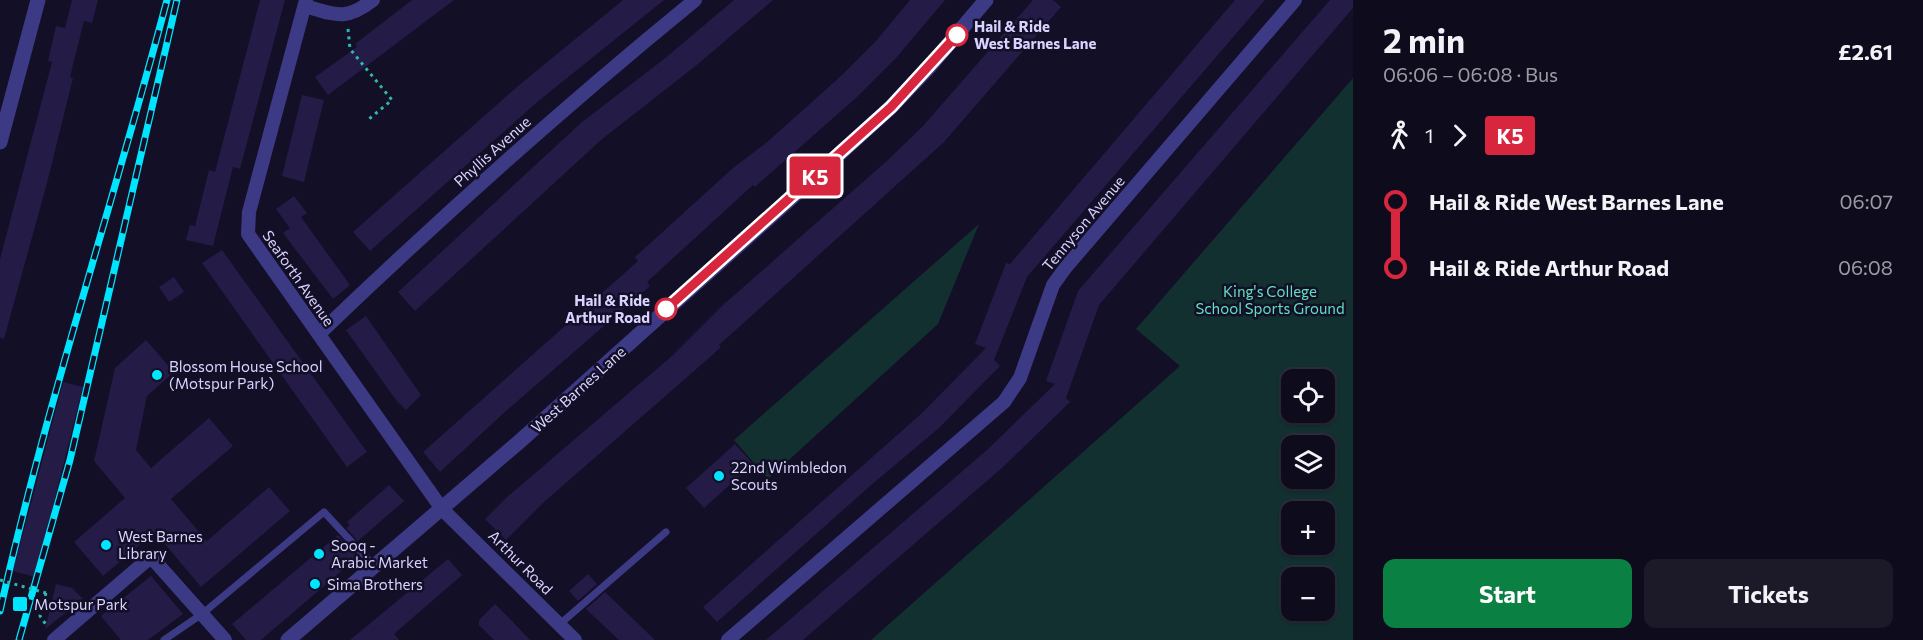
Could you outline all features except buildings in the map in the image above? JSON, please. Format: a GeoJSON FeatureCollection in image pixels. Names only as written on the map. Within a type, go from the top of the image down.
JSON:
{"type":"FeatureCollection","features":[{"type":"Feature","properties":{"kind":"street"},"geometry":{"type":"LineString","coordinates":[[0,142],[38,0]]}},
{"type":"Feature","properties":{"kind":"street"},"geometry":{"type":"LineString","coordinates":[[306,3],[336,15],[347,15],[357,12],[373,0]]}},
{"type":"Feature","properties":{"kind":"street","name":"Phyllis Avenue"},"geometry":{"type":"LineString","coordinates":[[319,334],[502,163],[584,91],[695,0]]}},
{"type":"Feature","properties":{"kind":"street","name":"West Barnes Lane"},"geometry":{"type":"LineString","coordinates":[[288,640],[442,509],[891,107],[930,66],[986,0]]}},
{"type":"Feature","properties":{"kind":"street","name":"Tennyson Avenue"},"geometry":{"type":"LineString","coordinates":[[728,640],[1004,402],[1020,378],[1053,285],[1066,267],[1295,0]]}},
{"type":"Feature","properties":{"kind":"street","name":"Seaforth Avenue"},"geometry":{"type":"LineString","coordinates":[[306,3],[249,212],[248,234],[442,509]]}},
{"type":"Feature","properties":{"kind":"street","name":"Arthur Road"},"geometry":{"type":"LineString","coordinates":[[442,509],[575,640]]}},
{"type":"Feature","properties":{"kind":"street"},"geometry":{"type":"LineString","coordinates":[[54,640],[146,561],[153,559],[225,640]]}},
{"type":"Feature","properties":{"kind":"lane"},"geometry":{"type":"LineString","coordinates":[[164,640],[202,614],[324,512],[375,567]]}},
{"type":"Feature","properties":{"kind":"lane"},"geometry":{"type":"LineString","coordinates":[[560,624],[666,532]]}},
{"type":"Feature","properties":{"kind":"path"},"geometry":{"type":"LineString","coordinates":[[347,15],[350,49],[392,100],[369,119]]}},
{"type":"Feature","properties":{"kind":"path"},"geometry":{"type":"LineString","coordinates":[[0,580],[46,593],[40,616]]}},
{"type":"Feature","properties":{"kind":"green space","name":"King's College School Sports Ground"},"geometry":{"type":"Polygon","coordinates":[[[1353,78],[1353,640],[871,640],[1180,366],[1136,329],[1353,78]]]}},
{"type":"Feature","properties":{"kind":"green space"},"geometry":{"type":"Polygon","coordinates":[[[979,224],[938,324],[768,479],[734,440],[979,224]]]}},
{"type":"Feature","properties":{"kind":"railway"},"geometry":{"type":"LineString","coordinates":[[0,611],[38,457],[167,0]]}},
{"type":"Feature","properties":{"kind":"railway"},"geometry":{"type":"LineString","coordinates":[[19,640],[70,460],[177,0]]}},
{"type":"Feature","properties":{"kind":"bus line","name":"K5"},"geometry":{"type":"LineString","coordinates":[[666,309],[891,107],[957,35]]}},
{"type":"Feature","properties":{"kind":"place","name":"Hail & Ride West Barnes Lane"},"geometry":{"type":"Point","coordinates":[957,35]}},
{"type":"Feature","properties":{"kind":"place","name":"Hail & Ride Arthur Road"},"geometry":{"type":"Point","coordinates":[666,309]}},
{"type":"Feature","properties":{"kind":"place","name":"Blossom House School (Motspur Park)"},"geometry":{"type":"Point","coordinates":[157,375]}},
{"type":"Feature","properties":{"kind":"place","name":"22nd Wimbledon Scouts"},"geometry":{"type":"Point","coordinates":[719,476]}},
{"type":"Feature","properties":{"kind":"place","name":"West Barnes Library"},"geometry":{"type":"Point","coordinates":[106,545]}},
{"type":"Feature","properties":{"kind":"place","name":"Sooq - Arabic Market"},"geometry":{"type":"Point","coordinates":[319,554]}},
{"type":"Feature","properties":{"kind":"place","name":"Sima Brothers"},"geometry":{"type":"Point","coordinates":[315,584]}},
{"type":"Feature","properties":{"kind":"place","name":"Motspur Park"},"geometry":{"type":"Point","coordinates":[20,604]}}]}
